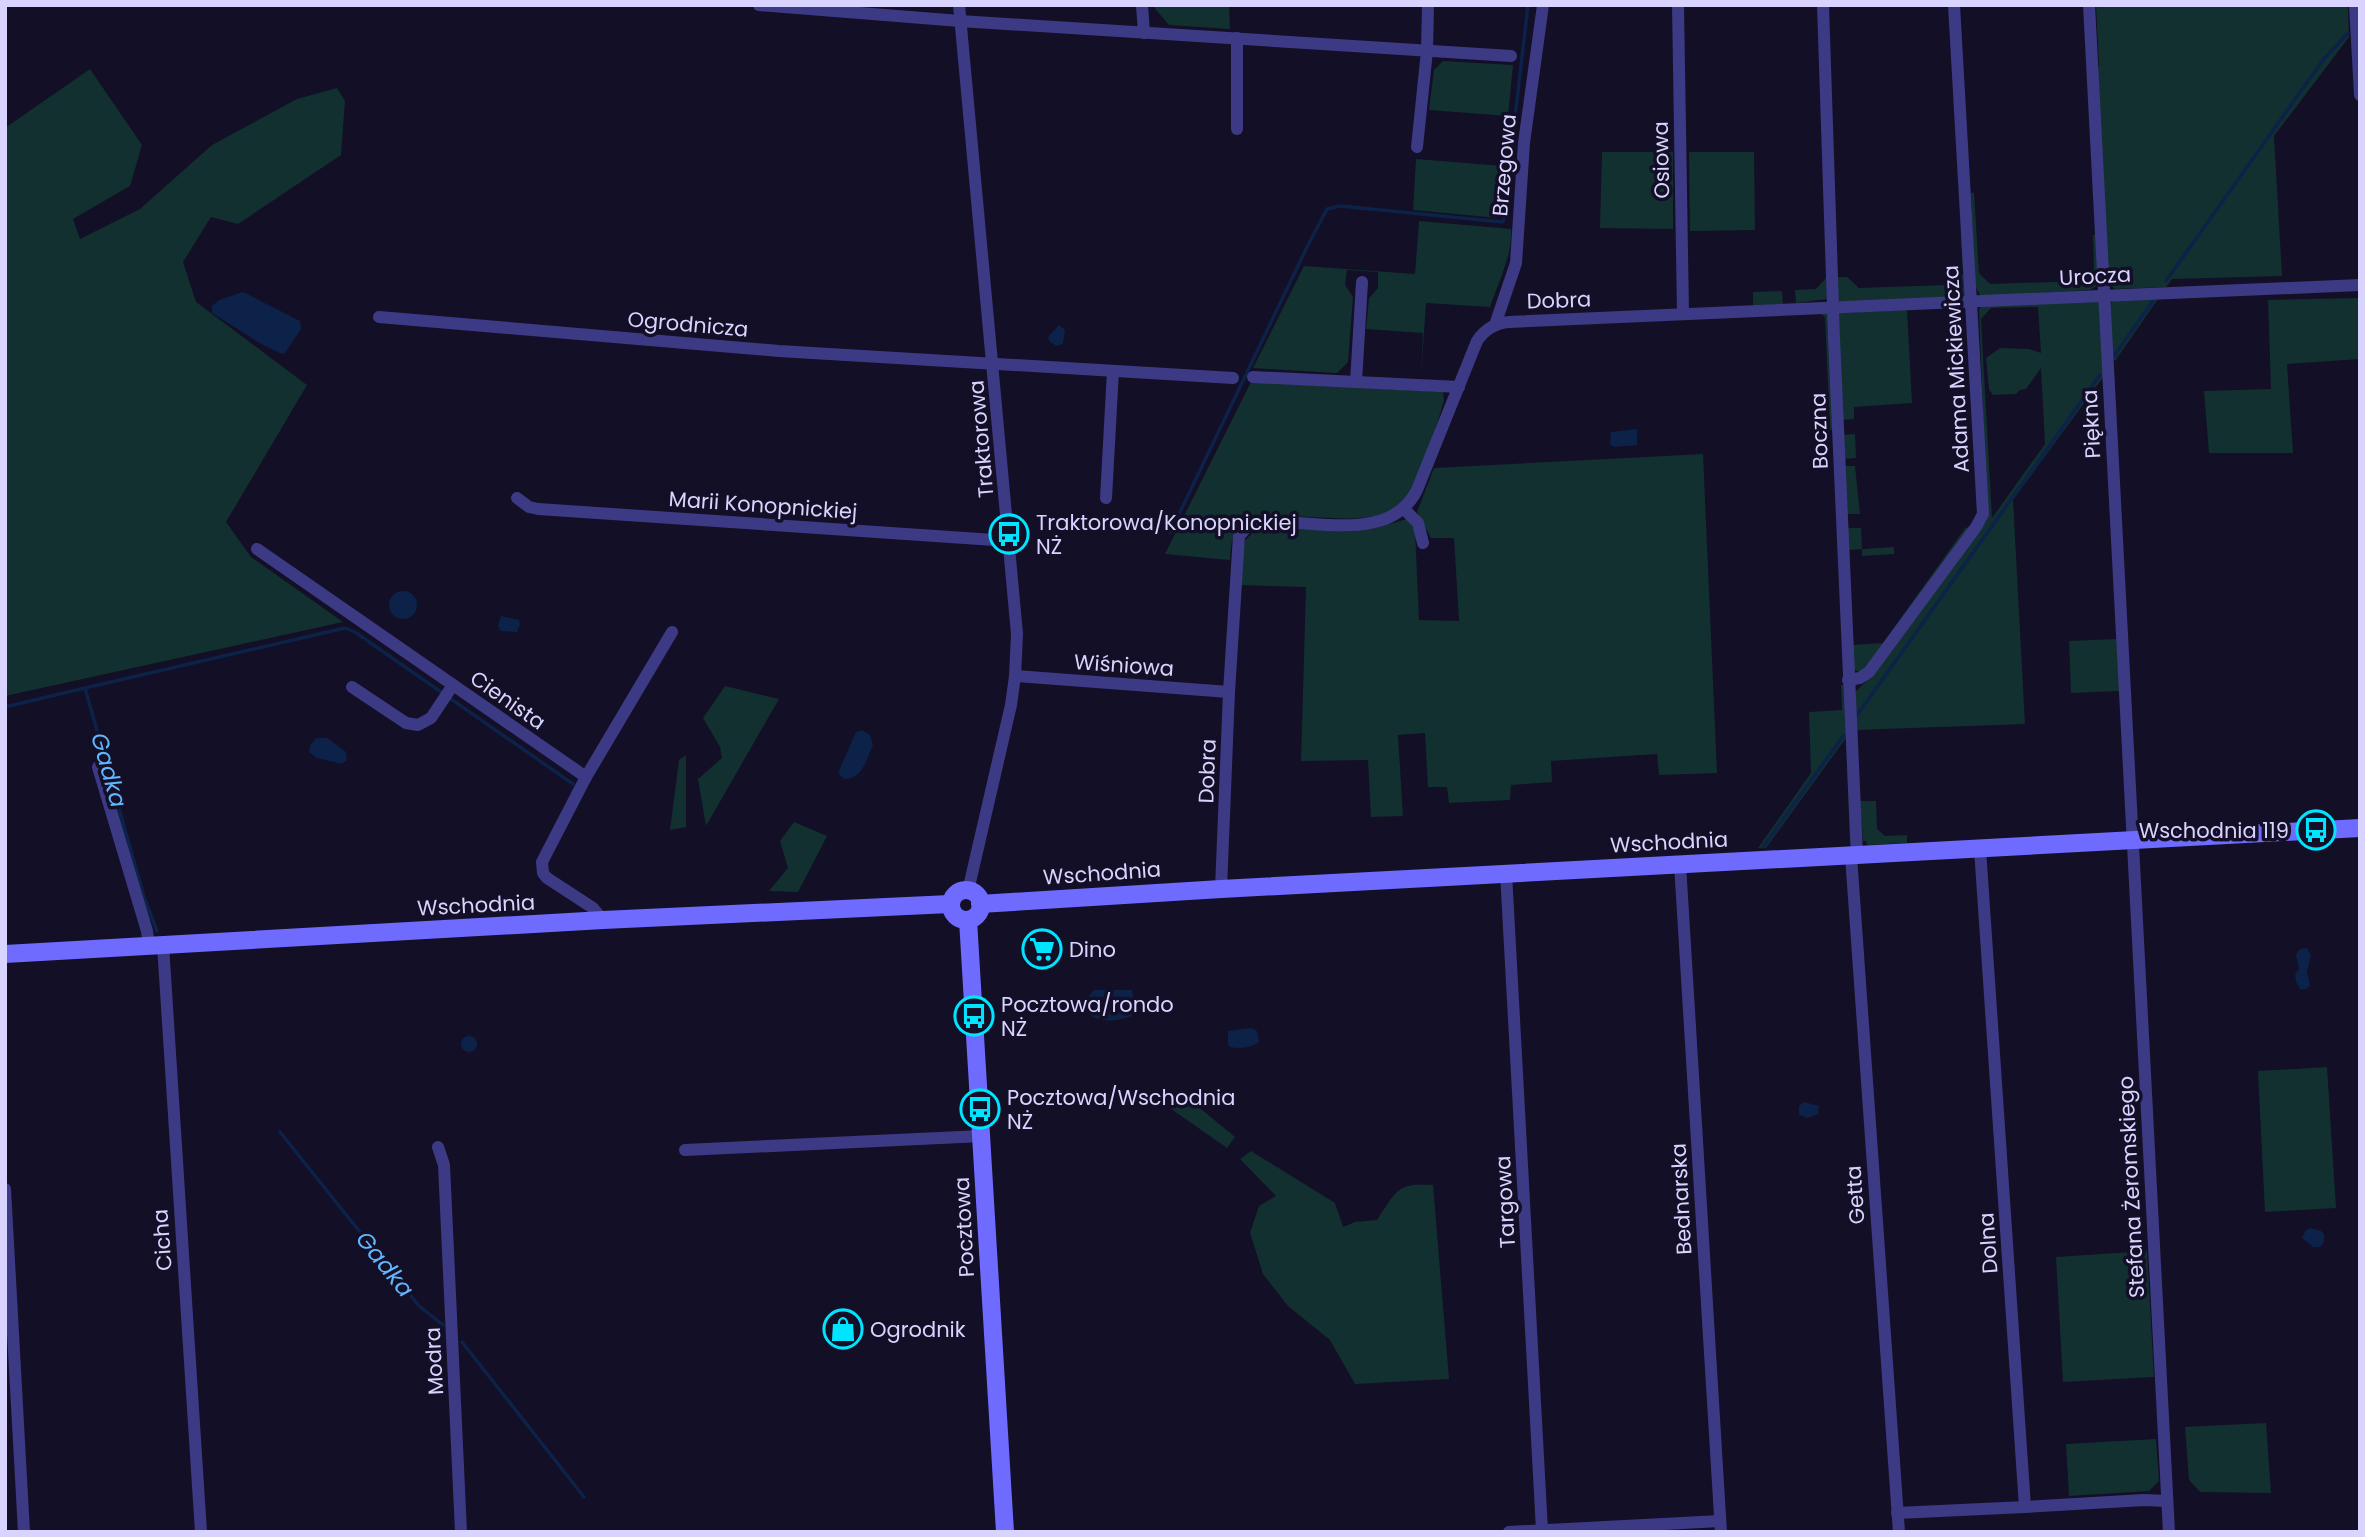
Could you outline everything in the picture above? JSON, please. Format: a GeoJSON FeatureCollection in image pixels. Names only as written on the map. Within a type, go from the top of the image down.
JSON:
{"type":"FeatureCollection","features":[{"type":"Feature","properties":{"kind":"street"},"geometry":{"type":"LineString","coordinates":[[759,5],[849,9],[960,22],[1511,56]]}},
{"type":"Feature","properties":{"kind":"street","name":"Traktorowa"},"geometry":{"type":"LineString","coordinates":[[959,5],[1017,622],[1016,676],[1011,705],[968,891]]}},
{"type":"Feature","properties":{"kind":"street"},"geometry":{"type":"LineString","coordinates":[[1142,5],[1144,33]]}},
{"type":"Feature","properties":{"kind":"street"},"geometry":{"type":"LineString","coordinates":[[1417,147],[1427,51],[1428,5]]}},
{"type":"Feature","properties":{"kind":"street","name":"Brzegowa"},"geometry":{"type":"LineString","coordinates":[[1495,325],[1516,263],[1524,143],[1543,5]]}},
{"type":"Feature","properties":{"kind":"street","name":"Osiowa"},"geometry":{"type":"LineString","coordinates":[[1678,5],[1683,314]]}},
{"type":"Feature","properties":{"kind":"street","name":"Boczna"},"geometry":{"type":"LineString","coordinates":[[1823,5],[1854,855]]}},
{"type":"Feature","properties":{"kind":"street","name":"Adama Mickiewicza"},"geometry":{"type":"LineString","coordinates":[[1848,680],[1860,678],[1869,672],[1982,518],[1954,5]]}},
{"type":"Feature","properties":{"kind":"street","name":"Piękna"},"geometry":{"type":"LineString","coordinates":[[2089,5],[2132,840]]}},
{"type":"Feature","properties":{"kind":"street"},"geometry":{"type":"LineString","coordinates":[[2355,5],[2360,94]]}},
{"type":"Feature","properties":{"kind":"street"},"geometry":{"type":"LineString","coordinates":[[1237,38],[1237,129]]}},
{"type":"Feature","properties":{"kind":"street"},"geometry":{"type":"LineString","coordinates":[[1356,382],[1362,282]]}},
{"type":"Feature","properties":{"kind":"street","name":"Urocza"},"geometry":{"type":"LineString","coordinates":[[1833,307],[2360,285]]}},
{"type":"Feature","properties":{"kind":"street","name":"Dobra"},"geometry":{"type":"LineString","coordinates":[[1495,325],[1509,322],[1833,307]]}},
{"type":"Feature","properties":{"kind":"street","name":"Ogrodnicza"},"geometry":{"type":"LineString","coordinates":[[379,317],[765,350],[1233,378]]}},
{"type":"Feature","properties":{"kind":"street"},"geometry":{"type":"LineString","coordinates":[[1423,543],[1418,523],[1404,509],[1417,489],[1477,341],[1495,325]]}},
{"type":"Feature","properties":{"kind":"street"},"geometry":{"type":"LineString","coordinates":[[1106,498],[1113,371]]}},
{"type":"Feature","properties":{"kind":"street"},"geometry":{"type":"LineString","coordinates":[[1253,377],[1459,387]]}},
{"type":"Feature","properties":{"kind":"street","name":"Marii Konopnickiej"},"geometry":{"type":"LineString","coordinates":[[517,498],[529,507],[538,509],[1009,541]]}},
{"type":"Feature","properties":{"kind":"street","name":"Dobra"},"geometry":{"type":"LineString","coordinates":[[1221,889],[1237,543],[1243,530],[1255,524],[1275,521],[1371,524],[1391,518],[1404,509]]}},
{"type":"Feature","properties":{"kind":"street","name":"Cienista"},"geometry":{"type":"LineString","coordinates":[[257,549],[586,777]]}},
{"type":"Feature","properties":{"kind":"street"},"geometry":{"type":"LineString","coordinates":[[603,920],[593,908],[547,878],[542,868],[544,857],[586,777],[672,632]]}},
{"type":"Feature","properties":{"kind":"street","name":"Wiśniowa"},"geometry":{"type":"LineString","coordinates":[[1016,676],[1229,692]]}},
{"type":"Feature","properties":{"kind":"street"},"geometry":{"type":"LineString","coordinates":[[352,687],[406,723],[418,725],[430,718],[453,685]]}},
{"type":"Feature","properties":{"kind":"street","name":"Cicha"},"geometry":{"type":"LineString","coordinates":[[98,767],[147,931],[156,946],[201,1532]]}},
{"type":"Feature","properties":{"kind":"street","name":"Wschodnia"},"geometry":{"type":"LineString","coordinates":[[981,904],[2360,828]]}},
{"type":"Feature","properties":{"kind":"street","name":"Stefana Żeromskiego"},"geometry":{"type":"LineString","coordinates":[[2132,840],[2169,1532]]}},
{"type":"Feature","properties":{"kind":"street","name":"Dolna"},"geometry":{"type":"LineString","coordinates":[[1980,849],[2025,1507]]}},
{"type":"Feature","properties":{"kind":"street","name":"Getta"},"geometry":{"type":"LineString","coordinates":[[1854,855],[1899,1532]]}},
{"type":"Feature","properties":{"kind":"street","name":"Bednarska"},"geometry":{"type":"LineString","coordinates":[[1680,864],[1721,1526]]}},
{"type":"Feature","properties":{"kind":"street","name":"Targowa"},"geometry":{"type":"LineString","coordinates":[[1506,873],[1542,1530]]}},
{"type":"Feature","properties":{"kind":"street"},"geometry":{"type":"LineString","coordinates":[[968,891],[976,895],[981,904],[977,915],[968,920],[956,917],[950,904],[956,894],[968,891]]}},
{"type":"Feature","properties":{"kind":"street","name":"Wschodnia"},"geometry":{"type":"LineString","coordinates":[[5,954],[603,920],[950,904]]}},
{"type":"Feature","properties":{"kind":"street","name":"Pocztowa"},"geometry":{"type":"LineString","coordinates":[[968,920],[1005,1532]]}},
{"type":"Feature","properties":{"kind":"street"},"geometry":{"type":"LineString","coordinates":[[685,1150],[982,1136]]}},
{"type":"Feature","properties":{"kind":"street","name":"Modra"},"geometry":{"type":"LineString","coordinates":[[438,1147],[444,1164],[461,1532]]}},
{"type":"Feature","properties":{"kind":"street"},"geometry":{"type":"LineString","coordinates":[[5,1189],[24,1532]]}},
{"type":"Feature","properties":{"kind":"street"},"geometry":{"type":"LineString","coordinates":[[1897,1513],[2168,1501]]}},
{"type":"Feature","properties":{"kind":"street"},"geometry":{"type":"LineString","coordinates":[[1509,1532],[1721,1526]]}},
{"type":"Feature","properties":{"kind":"green space"},"geometry":{"type":"Polygon","coordinates":[[[1152,5],[1229,5],[1230,29],[1169,25],[1152,5]]]}},
{"type":"Feature","properties":{"kind":"green space"},"geometry":{"type":"Polygon","coordinates":[[[2096,5],[2348,5],[2349,37],[2274,136],[2282,276],[2172,279],[2166,287],[2115,289],[2107,281],[2096,67],[2099,66],[2096,5]]]}},
{"type":"Feature","properties":{"kind":"green space"},"geometry":{"type":"Polygon","coordinates":[[[1443,61],[1513,65],[1508,116],[1429,110],[1434,70],[1443,61]]]}},
{"type":"Feature","properties":{"kind":"green space"},"geometry":{"type":"Polygon","coordinates":[[[90,69],[142,145],[130,186],[73,219],[80,239],[140,209],[212,145],[297,99],[337,88],[345,101],[341,155],[238,224],[211,217],[183,262],[196,302],[307,385],[226,522],[251,557],[343,622],[5,696],[5,128],[90,69]]]}},
{"type":"Feature","properties":{"kind":"green space"},"geometry":{"type":"Polygon","coordinates":[[[1602,152],[1673,152],[1673,229],[1600,228],[1602,152]]]}},
{"type":"Feature","properties":{"kind":"green space"},"geometry":{"type":"Polygon","coordinates":[[[1689,152],[1754,152],[1755,230],[1690,231],[1689,152]]]}},
{"type":"Feature","properties":{"kind":"green space"},"geometry":{"type":"Polygon","coordinates":[[[1416,159],[1503,166],[1498,218],[1413,210],[1416,159]]]}},
{"type":"Feature","properties":{"kind":"green space"},"geometry":{"type":"Polygon","coordinates":[[[1971,193],[1974,193],[1979,273],[1990,284],[2084,281],[2094,270],[2093,235],[2097,235],[2098,285],[2090,290],[1981,297],[1975,285],[1971,193]]]}},
{"type":"Feature","properties":{"kind":"green space"},"geometry":{"type":"Polygon","coordinates":[[[1419,221],[1511,229],[1507,258],[1490,307],[1426,303],[1421,376],[1423,333],[1366,329],[1369,298],[1378,288],[1378,272],[1347,270],[1345,285],[1353,297],[1348,362],[1337,373],[1253,368],[1304,266],[1415,274],[1419,221]]]}},
{"type":"Feature","properties":{"kind":"green space"},"geometry":{"type":"Polygon","coordinates":[[[1961,239],[1965,239],[1965,295],[1962,297],[1838,300],[1836,277],[1847,277],[1859,288],[1946,285],[1946,277],[1960,277],[1963,274],[1961,239]]]}},
{"type":"Feature","properties":{"kind":"green space"},"geometry":{"type":"Polygon","coordinates":[[[1826,278],[1827,299],[1796,303],[1795,290],[1816,289],[1826,278]]]}},
{"type":"Feature","properties":{"kind":"green space"},"geometry":{"type":"Polygon","coordinates":[[[1782,291],[1783,304],[1753,306],[1753,292],[1782,291]]]}},
{"type":"Feature","properties":{"kind":"green space"},"geometry":{"type":"Polygon","coordinates":[[[2160,296],[2115,361],[2110,355],[2108,308],[2114,299],[2160,296]]]}},
{"type":"Feature","properties":{"kind":"green space"},"geometry":{"type":"Polygon","coordinates":[[[2359,298],[2360,359],[2287,364],[2293,453],[2209,453],[2204,391],[2271,389],[2268,300],[2359,298]]]}},
{"type":"Feature","properties":{"kind":"green space"},"geometry":{"type":"Polygon","coordinates":[[[2095,300],[2099,303],[2104,376],[2013,500],[2025,724],[1856,730],[1853,694],[1874,674],[1987,520],[1979,309],[1982,306],[2095,300]],[[2038,307],[1991,308],[1981,319],[1992,518],[2045,444],[2041,368],[2026,389],[2016,394],[1993,395],[1989,390],[1986,358],[2000,348],[2029,349],[2041,353],[2038,307]]]}},
{"type":"Feature","properties":{"kind":"green space"},"geometry":{"type":"Polygon","coordinates":[[[1907,310],[1912,403],[1854,407],[1854,419],[1841,420],[1839,313],[1907,310]]]}},
{"type":"Feature","properties":{"kind":"green space"},"geometry":{"type":"Polygon","coordinates":[[[1828,312],[1833,429],[1830,430],[1825,317],[1821,314],[1828,312]]]}},
{"type":"Feature","properties":{"kind":"green space"},"geometry":{"type":"Polygon","coordinates":[[[1251,382],[1443,392],[1444,401],[1422,470],[1405,502],[1386,513],[1364,518],[1290,516],[1268,517],[1249,522],[1233,537],[1230,560],[1165,554],[1251,382]]]}},
{"type":"Feature","properties":{"kind":"green space"},"geometry":{"type":"Polygon","coordinates":[[[1855,434],[1856,458],[1843,459],[1841,435],[1855,434]]]}},
{"type":"Feature","properties":{"kind":"green space"},"geometry":{"type":"Polygon","coordinates":[[[1703,454],[1717,773],[1659,775],[1657,754],[1551,761],[1552,782],[1511,785],[1510,800],[1449,803],[1447,787],[1428,787],[1425,733],[1398,735],[1403,816],[1371,817],[1368,760],[1301,761],[1306,587],[1238,585],[1245,540],[1257,529],[1267,526],[1373,529],[1407,519],[1415,529],[1419,620],[1459,621],[1454,538],[1431,538],[1417,512],[1434,468],[1703,454]]]}},
{"type":"Feature","properties":{"kind":"green space"},"geometry":{"type":"Polygon","coordinates":[[[1843,466],[1855,466],[1860,514],[1845,514],[1843,466]]]}},
{"type":"Feature","properties":{"kind":"green space"},"geometry":{"type":"Polygon","coordinates":[[[1966,527],[1969,529],[1887,643],[1861,672],[1854,670],[1851,645],[1883,643],[1966,527]]]}},
{"type":"Feature","properties":{"kind":"green space"},"geometry":{"type":"Polygon","coordinates":[[[1846,528],[1861,528],[1862,549],[1847,550],[1846,528]]]}},
{"type":"Feature","properties":{"kind":"green space"},"geometry":{"type":"Polygon","coordinates":[[[1894,547],[1894,554],[1862,556],[1862,549],[1894,547]]]}},
{"type":"Feature","properties":{"kind":"green space"},"geometry":{"type":"Polygon","coordinates":[[[2117,639],[2120,691],[2071,693],[2069,641],[2117,639]]]}},
{"type":"Feature","properties":{"kind":"green space"},"geometry":{"type":"Polygon","coordinates":[[[1841,685],[1845,685],[1853,842],[1850,845],[1846,738],[1766,848],[1758,848],[1811,773],[1809,712],[1842,710],[1841,685]]]}},
{"type":"Feature","properties":{"kind":"green space"},"geometry":{"type":"Polygon","coordinates":[[[725,686],[779,699],[706,826],[698,779],[722,758],[720,747],[703,718],[725,686]]]}},
{"type":"Feature","properties":{"kind":"green space"},"geometry":{"type":"Polygon","coordinates":[[[686,755],[686,827],[670,830],[679,760],[686,755]]]}},
{"type":"Feature","properties":{"kind":"green space"},"geometry":{"type":"Polygon","coordinates":[[[1860,801],[1876,801],[1877,829],[1885,836],[1907,835],[1907,843],[1867,845],[1866,841],[1863,841],[1860,801]]]}},
{"type":"Feature","properties":{"kind":"green space"},"geometry":{"type":"Polygon","coordinates":[[[794,822],[827,836],[798,892],[769,891],[788,868],[780,841],[794,822]]]}},
{"type":"Feature","properties":{"kind":"green space"},"geometry":{"type":"Polygon","coordinates":[[[2327,1067],[2336,1208],[2265,1212],[2258,1071],[2327,1067]]]}},
{"type":"Feature","properties":{"kind":"green space"},"geometry":{"type":"Polygon","coordinates":[[[1195,1104],[1235,1137],[1227,1148],[1167,1106],[1195,1104]]]}},
{"type":"Feature","properties":{"kind":"green space"},"geometry":{"type":"Polygon","coordinates":[[[1251,1151],[1335,1203],[1343,1227],[1355,1222],[1377,1220],[1393,1196],[1404,1187],[1433,1185],[1449,1379],[1355,1384],[1330,1340],[1288,1306],[1263,1274],[1250,1233],[1259,1206],[1276,1196],[1240,1159],[1251,1151]]]}},
{"type":"Feature","properties":{"kind":"green space"},"geometry":{"type":"Polygon","coordinates":[[[2147,1251],[2154,1377],[2063,1382],[2056,1257],[2147,1251]]]}},
{"type":"Feature","properties":{"kind":"green space"},"geometry":{"type":"Polygon","coordinates":[[[2266,1423],[2271,1493],[2200,1492],[2189,1480],[2185,1427],[2266,1423]]]}},
{"type":"Feature","properties":{"kind":"green space"},"geometry":{"type":"Polygon","coordinates":[[[2156,1439],[2159,1481],[2149,1491],[2069,1496],[2066,1444],[2156,1439]]]}},
{"type":"Feature","properties":{"kind":"water"},"geometry":{"type":"Polygon","coordinates":[[[243,292],[300,321],[301,329],[285,353],[261,344],[212,313],[212,306],[219,300],[243,292]]]}},
{"type":"Feature","properties":{"kind":"water"},"geometry":{"type":"Polygon","coordinates":[[[1059,325],[1065,330],[1063,344],[1056,346],[1048,337],[1059,325]]]}},
{"type":"Feature","properties":{"kind":"water"},"geometry":{"type":"Polygon","coordinates":[[[1637,429],[1637,445],[1614,447],[1610,444],[1611,432],[1637,429]]]}},
{"type":"Feature","properties":{"kind":"water"},"geometry":{"type":"Polygon","coordinates":[[[403,591],[413,595],[417,605],[413,615],[403,619],[393,615],[389,605],[393,595],[403,591]]]}},
{"type":"Feature","properties":{"kind":"water"},"geometry":{"type":"Polygon","coordinates":[[[501,616],[519,620],[517,632],[501,631],[498,626],[501,616]]]}},
{"type":"Feature","properties":{"kind":"water"},"geometry":{"type":"Polygon","coordinates":[[[862,730],[870,735],[873,745],[860,772],[844,779],[838,773],[856,732],[862,730]]]}},
{"type":"Feature","properties":{"kind":"water"},"geometry":{"type":"Polygon","coordinates":[[[316,738],[327,738],[346,752],[347,760],[342,764],[317,758],[309,752],[316,738]]]}},
{"type":"Feature","properties":{"kind":"water"},"geometry":{"type":"Polygon","coordinates":[[[2307,948],[2311,955],[2307,972],[2310,985],[2307,989],[2300,989],[2295,974],[2299,969],[2296,954],[2300,949],[2307,948]]]}},
{"type":"Feature","properties":{"kind":"water"},"geometry":{"type":"Polygon","coordinates":[[[1094,990],[1132,990],[1135,1008],[1132,1016],[1102,1020],[1091,1016],[1089,996],[1094,990]]]}},
{"type":"Feature","properties":{"kind":"water"},"geometry":{"type":"Polygon","coordinates":[[[1251,1028],[1257,1031],[1259,1042],[1245,1048],[1230,1047],[1228,1031],[1251,1028]]]}},
{"type":"Feature","properties":{"kind":"water"},"geometry":{"type":"Polygon","coordinates":[[[469,1036],[475,1038],[475,1050],[469,1052],[463,1050],[461,1044],[463,1038],[469,1036]]]}},
{"type":"Feature","properties":{"kind":"water"},"geometry":{"type":"Polygon","coordinates":[[[1804,1102],[1819,1106],[1818,1114],[1808,1118],[1799,1115],[1799,1106],[1804,1102]]]}},
{"type":"Feature","properties":{"kind":"water"},"geometry":{"type":"Polygon","coordinates":[[[2311,1228],[2324,1234],[2324,1242],[2320,1247],[2313,1247],[2302,1238],[2306,1230],[2311,1228]]]}},
{"type":"Feature","properties":{"kind":"waterway"},"geometry":{"type":"LineString","coordinates":[[1170,533],[1327,209],[1340,206],[1503,222],[1528,5]]}},
{"type":"Feature","properties":{"kind":"waterway"},"geometry":{"type":"LineString","coordinates":[[2166,281],[2323,60],[2348,33]]}},
{"type":"Feature","properties":{"kind":"waterway"},"geometry":{"type":"LineString","coordinates":[[2114,356],[2155,298]]}},
{"type":"Feature","properties":{"kind":"waterway"},"geometry":{"type":"LineString","coordinates":[[1857,715],[2100,375]]}},
{"type":"Feature","properties":{"kind":"waterway"},"geometry":{"type":"LineString","coordinates":[[85,688],[345,628],[355,632],[573,784]]}},
{"type":"Feature","properties":{"kind":"waterway","name":"Gadka"},"geometry":{"type":"LineString","coordinates":[[5,707],[85,688],[144,897],[157,931]]}},
{"type":"Feature","properties":{"kind":"waterway"},"geometry":{"type":"LineString","coordinates":[[1763,847],[1844,735]]}},
{"type":"Feature","properties":{"kind":"waterway","name":"Gadka"},"geometry":{"type":"LineString","coordinates":[[280,1132],[419,1306],[443,1325]]}},
{"type":"Feature","properties":{"kind":"waterway","name":"Gadka"},"geometry":{"type":"LineString","coordinates":[[462,1342],[584,1497]]}},
{"type":"Feature","properties":{"kind":"place","name":"Traktorowa/Konopnickiej NŻ"},"geometry":{"type":"Point","coordinates":[1009,534]}},
{"type":"Feature","properties":{"kind":"place","name":"Wschodnia 119"},"geometry":{"type":"Point","coordinates":[2316,830]}},
{"type":"Feature","properties":{"kind":"place","name":"Dino"},"geometry":{"type":"Point","coordinates":[1042,949]}},
{"type":"Feature","properties":{"kind":"place","name":"Pocztowa/rondo NŻ"},"geometry":{"type":"Point","coordinates":[974,1016]}},
{"type":"Feature","properties":{"kind":"place","name":"Pocztowa/Wschodnia NŻ"},"geometry":{"type":"Point","coordinates":[980,1109]}},
{"type":"Feature","properties":{"kind":"place","name":"Ogrodnik"},"geometry":{"type":"Point","coordinates":[843,1329]}}]}
